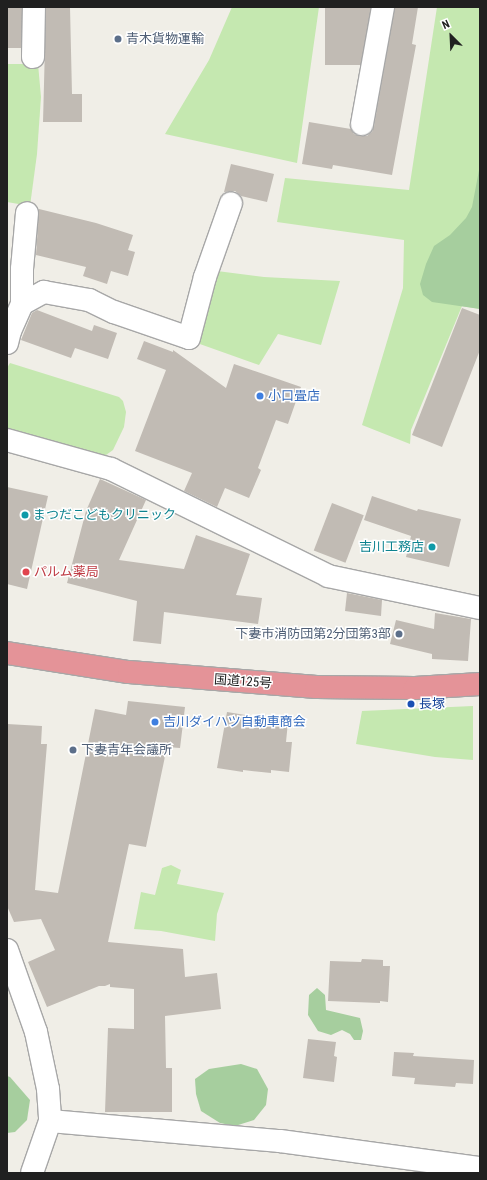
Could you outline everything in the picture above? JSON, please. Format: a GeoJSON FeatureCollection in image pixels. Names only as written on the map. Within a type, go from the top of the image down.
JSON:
{"type":"FeatureCollection","features":[{"type":"Feature","properties":{"kind":"highway","name":"国道125号"},"geometry":{"type":"LineString","coordinates":[[7,652],[129,672],[316,687],[415,688],[480,684]]}},
{"type":"Feature","properties":{"kind":"street"},"geometry":{"type":"LineString","coordinates":[[33,57],[34,7]]}},
{"type":"Feature","properties":{"kind":"street"},"geometry":{"type":"LineString","coordinates":[[362,124],[383,7]]}},
{"type":"Feature","properties":{"kind":"street"},"geometry":{"type":"LineString","coordinates":[[22,304],[44,292],[89,300],[114,312],[189,338],[205,277],[231,203]]}},
{"type":"Feature","properties":{"kind":"street"},"geometry":{"type":"LineString","coordinates":[[7,342],[10,331],[22,304],[23,254],[27,213]]}},
{"type":"Feature","properties":{"kind":"street"},"geometry":{"type":"LineString","coordinates":[[7,440],[111,469],[328,576],[480,608]]}},
{"type":"Feature","properties":{"kind":"street"},"geometry":{"type":"LineString","coordinates":[[7,950],[36,1032],[48,1089],[50,1121],[32,1173]]}},
{"type":"Feature","properties":{"kind":"street"},"geometry":{"type":"LineString","coordinates":[[50,1121],[280,1141],[480,1168]]}},
{"type":"Feature","properties":{"kind":"green space"},"geometry":{"type":"Polygon","coordinates":[[[232,7],[319,7],[297,163],[165,134],[209,60],[232,7]]]}},
{"type":"Feature","properties":{"kind":"green space"},"geometry":{"type":"Polygon","coordinates":[[[437,7],[480,7],[480,309],[462,306],[411,430],[410,444],[362,425],[403,288],[404,240],[277,222],[285,178],[409,190],[437,7]]]}},
{"type":"Feature","properties":{"kind":"green space"},"geometry":{"type":"Polygon","coordinates":[[[7,64],[38,64],[41,97],[37,154],[30,206],[7,202],[7,64]]]}},
{"type":"Feature","properties":{"kind":"green space"},"geometry":{"type":"Polygon","coordinates":[[[480,165],[480,309],[432,302],[423,295],[420,284],[426,264],[434,246],[450,235],[466,218],[472,207],[480,165]]]}},
{"type":"Feature","properties":{"kind":"green space"},"geometry":{"type":"Polygon","coordinates":[[[217,271],[264,277],[340,281],[321,345],[278,334],[259,365],[197,343],[217,271]]]}},
{"type":"Feature","properties":{"kind":"green space"},"geometry":{"type":"Polygon","coordinates":[[[10,363],[119,397],[123,401],[126,412],[124,427],[113,450],[106,455],[96,458],[11,436],[7,421],[7,368],[10,363]]]}},
{"type":"Feature","properties":{"kind":"green space"},"geometry":{"type":"Polygon","coordinates":[[[473,706],[473,760],[435,757],[356,744],[362,711],[473,706]]]}},
{"type":"Feature","properties":{"kind":"green space"},"geometry":{"type":"Polygon","coordinates":[[[171,865],[181,870],[177,884],[224,893],[217,914],[215,941],[161,931],[134,929],[141,892],[155,895],[162,868],[171,865]]]}},
{"type":"Feature","properties":{"kind":"green space"},"geometry":{"type":"Polygon","coordinates":[[[317,988],[325,995],[326,1010],[360,1018],[363,1031],[361,1040],[354,1040],[350,1034],[342,1030],[331,1035],[318,1031],[308,1015],[309,995],[317,988]]]}},
{"type":"Feature","properties":{"kind":"green space"},"geometry":{"type":"Polygon","coordinates":[[[241,1064],[257,1069],[268,1089],[266,1105],[254,1120],[235,1126],[220,1123],[201,1111],[196,1094],[195,1079],[209,1069],[241,1064]]]}},
{"type":"Feature","properties":{"kind":"green space"},"geometry":{"type":"Polygon","coordinates":[[[7,1076],[10,1077],[30,1100],[27,1120],[15,1132],[7,1133],[7,1076]]]}},
{"type":"Feature","properties":{"kind":"building"},"geometry":{"type":"Polygon","coordinates":[[[7,7],[22,7],[22,48],[7,48],[7,7]]]}},
{"type":"Feature","properties":{"kind":"building"},"geometry":{"type":"Polygon","coordinates":[[[46,7],[70,7],[72,94],[82,94],[82,122],[43,122],[46,7]]]}},
{"type":"Feature","properties":{"kind":"building"},"geometry":{"type":"Polygon","coordinates":[[[325,7],[370,7],[370,65],[325,65],[325,7]]]}},
{"type":"Feature","properties":{"kind":"building"},"geometry":{"type":"Polygon","coordinates":[[[395,7],[418,7],[412,44],[416,45],[392,175],[333,165],[332,169],[302,164],[309,122],[351,129],[354,134],[360,136],[367,136],[372,132],[395,7]]]}},
{"type":"Feature","properties":{"kind":"building"},"geometry":{"type":"Polygon","coordinates":[[[231,164],[274,174],[267,202],[241,196],[235,191],[224,192],[231,164]]]}},
{"type":"Feature","properties":{"kind":"building"},"geometry":{"type":"Polygon","coordinates":[[[39,209],[96,223],[133,235],[128,250],[135,252],[128,276],[111,271],[107,284],[83,276],[86,267],[36,255],[39,209]]]}},
{"type":"Feature","properties":{"kind":"building"},"geometry":{"type":"Polygon","coordinates":[[[462,308],[480,315],[480,350],[442,447],[412,435],[462,308]]]}},
{"type":"Feature","properties":{"kind":"building"},"geometry":{"type":"Polygon","coordinates":[[[37,310],[92,331],[94,325],[117,333],[108,359],[75,348],[71,358],[21,340],[32,313],[37,310]]]}},
{"type":"Feature","properties":{"kind":"building"},"geometry":{"type":"Polygon","coordinates":[[[144,341],[173,352],[173,350],[226,388],[234,364],[301,387],[288,424],[276,420],[258,468],[261,470],[249,498],[225,488],[217,507],[184,491],[192,473],[135,451],[166,370],[137,359],[144,341]]]}},
{"type":"Feature","properties":{"kind":"building"},"geometry":{"type":"Polygon","coordinates":[[[100,479],[146,500],[119,560],[184,569],[196,535],[250,554],[236,595],[262,598],[258,624],[164,612],[161,644],[133,641],[137,601],[67,583],[86,511],[100,479]]]}},
{"type":"Feature","properties":{"kind":"building"},"geometry":{"type":"Polygon","coordinates":[[[7,487],[48,496],[27,589],[7,584],[7,487]]]}},
{"type":"Feature","properties":{"kind":"building","name":"吉川工務店"},"geometry":{"type":"Polygon","coordinates":[[[372,496],[417,511],[418,509],[461,519],[449,567],[406,557],[411,536],[364,520],[372,496]]]}},
{"type":"Feature","properties":{"kind":"building"},"geometry":{"type":"Polygon","coordinates":[[[332,503],[364,515],[345,563],[314,551],[332,503]]]}},
{"type":"Feature","properties":{"kind":"building"},"geometry":{"type":"Polygon","coordinates":[[[347,593],[382,600],[381,616],[345,611],[347,593]]]}},
{"type":"Feature","properties":{"kind":"building"},"geometry":{"type":"Polygon","coordinates":[[[435,613],[471,619],[468,661],[432,659],[432,654],[390,644],[396,620],[434,629],[435,613]]]}},
{"type":"Feature","properties":{"kind":"building"},"geometry":{"type":"Polygon","coordinates":[[[128,701],[185,707],[180,748],[167,747],[146,847],[129,844],[108,942],[183,949],[185,977],[217,973],[221,1009],[165,1016],[166,1068],[172,1068],[172,1112],[105,1112],[108,1028],[134,1029],[134,989],[110,987],[110,984],[99,986],[47,1007],[28,962],[55,950],[41,919],[14,922],[7,906],[7,724],[42,726],[41,744],[47,744],[35,890],[58,893],[95,709],[126,715],[128,701]]]}},
{"type":"Feature","properties":{"kind":"building"},"geometry":{"type":"Polygon","coordinates":[[[227,712],[288,722],[286,742],[292,742],[289,772],[271,770],[271,773],[243,770],[243,772],[217,768],[227,712]]]}},
{"type":"Feature","properties":{"kind":"building"},"geometry":{"type":"Polygon","coordinates":[[[362,959],[383,960],[383,966],[390,966],[388,1002],[328,1001],[330,961],[361,962],[362,959]]]}},
{"type":"Feature","properties":{"kind":"building"},"geometry":{"type":"Polygon","coordinates":[[[308,1039],[336,1042],[334,1056],[337,1057],[334,1082],[303,1078],[308,1039]]]}},
{"type":"Feature","properties":{"kind":"building"},"geometry":{"type":"Polygon","coordinates":[[[394,1052],[414,1053],[413,1056],[474,1060],[473,1084],[456,1083],[455,1087],[414,1084],[415,1078],[392,1076],[394,1052]]]}},
{"type":"Feature","properties":{"kind":"place","name":"青木貨物運輸"},"geometry":{"type":"Point","coordinates":[118,39]}},
{"type":"Feature","properties":{"kind":"place","name":"小口畳店"},"geometry":{"type":"Point","coordinates":[260,396]}},
{"type":"Feature","properties":{"kind":"place","name":"まつだこどもクリニック"},"geometry":{"type":"Point","coordinates":[25,515]}},
{"type":"Feature","properties":{"kind":"place","name":"吉川工務店"},"geometry":{"type":"Point","coordinates":[432,547]}},
{"type":"Feature","properties":{"kind":"place","name":"パルム薬局"},"geometry":{"type":"Point","coordinates":[26,572]}},
{"type":"Feature","properties":{"kind":"place","name":"下妻市消防団第2分団第3部"},"geometry":{"type":"Point","coordinates":[399,634]}},
{"type":"Feature","properties":{"kind":"place","name":"長塚"},"geometry":{"type":"Point","coordinates":[411,704]}},
{"type":"Feature","properties":{"kind":"place","name":"吉川ダイハツ自動車商会"},"geometry":{"type":"Point","coordinates":[155,722]}},
{"type":"Feature","properties":{"kind":"place","name":"下妻青年会議所"},"geometry":{"type":"Point","coordinates":[73,750]}}]}
